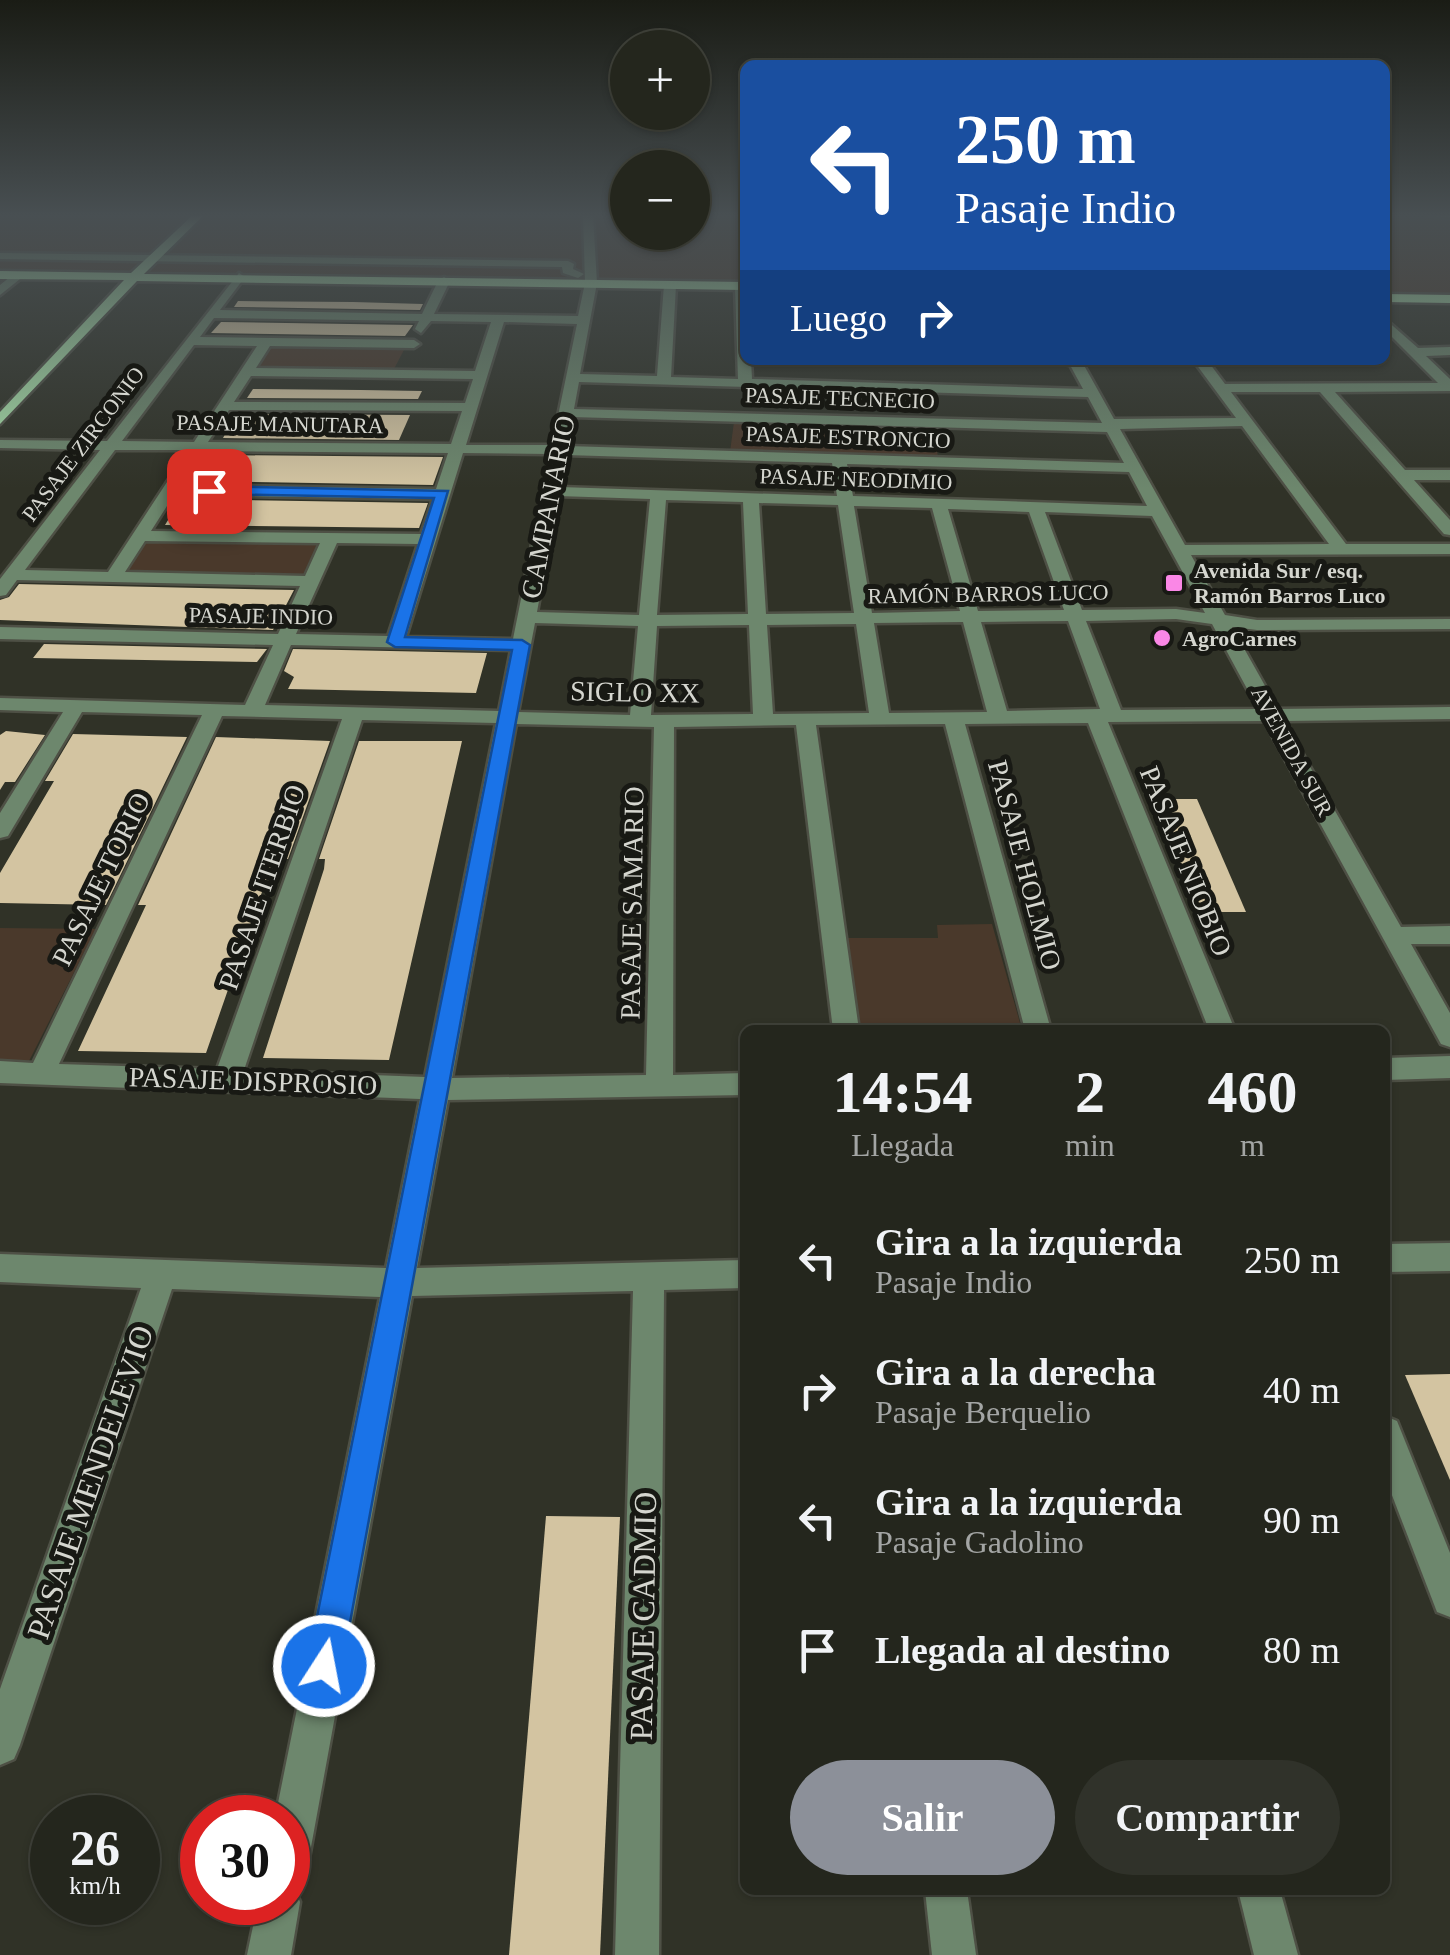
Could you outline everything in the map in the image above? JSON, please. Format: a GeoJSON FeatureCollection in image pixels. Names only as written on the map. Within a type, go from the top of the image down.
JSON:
{"type":"FeatureCollection","features":[{"type":"Feature","properties":{"kind":"main road"},"geometry":{"type":"LineString","coordinates":[[0,420],[106,306]]}},
{"type":"Feature","properties":{"kind":"main road"},"geometry":{"type":"LineString","coordinates":[[0,443],[125,306]]}},
{"type":"Feature","properties":{"kind":"street","name":"PASAJE ZIRCONIO"},"geometry":{"type":"LineString","coordinates":[[0,591],[216,306]]}},
{"type":"Feature","properties":{"kind":"street"},"geometry":{"type":"LineString","coordinates":[[400,374],[432,306]]}},
{"type":"Feature","properties":{"kind":"street","name":"CAMPANARIO"},"geometry":{"type":"LineString","coordinates":[[300,1795],[584,306]]}},
{"type":"Feature","properties":{"kind":"street"},"geometry":{"type":"LineString","coordinates":[[664,381],[669,306]]}},
{"type":"Feature","properties":{"kind":"street"},"geometry":{"type":"LineString","coordinates":[[210,314],[584,320]]}},
{"type":"Feature","properties":{"kind":"street"},"geometry":{"type":"LineString","coordinates":[[395,642],[499,318]]}},
{"type":"Feature","properties":{"kind":"street"},"geometry":{"type":"LineString","coordinates":[[1390,328],[1450,387]]}},
{"type":"Feature","properties":{"kind":"street"},"geometry":{"type":"LineString","coordinates":[[190,341],[414,344]]}},
{"type":"Feature","properties":{"kind":"street"},"geometry":{"type":"LineString","coordinates":[[113,577],[266,342]]}},
{"type":"Feature","properties":{"kind":"street"},"geometry":{"type":"LineString","coordinates":[[1390,347],[1450,351]]}},
{"type":"Feature","properties":{"kind":"street"},"geometry":{"type":"LineString","coordinates":[[745,365],[745,383]]}},
{"type":"Feature","properties":{"kind":"street","name":"AVENIDA SUR"},"geometry":{"type":"LineString","coordinates":[[1078,365],[1450,1037]]}},
{"type":"Feature","properties":{"kind":"street"},"geometry":{"type":"LineString","coordinates":[[1204,365],[1341,549]]}},
{"type":"Feature","properties":{"kind":"street"},"geometry":{"type":"LineString","coordinates":[[246,372],[481,374]]}},
{"type":"Feature","properties":{"kind":"street"},"geometry":{"type":"LineString","coordinates":[[573,378],[745,383],[825,379],[1093,393]]}},
{"type":"Feature","properties":{"kind":"street"},"geometry":{"type":"LineString","coordinates":[[825,379],[830,420]]}},
{"type":"Feature","properties":{"kind":"street"},"geometry":{"type":"LineString","coordinates":[[1322,387],[1450,530]]}},
{"type":"Feature","properties":{"kind":"street"},"geometry":{"type":"LineString","coordinates":[[1220,388],[1450,387]]}},
{"type":"Feature","properties":{"kind":"street"},"geometry":{"type":"LineString","coordinates":[[225,406],[470,407]]}},
{"type":"Feature","properties":{"kind":"street","name":"PASAJE TECNECIO"},"geometry":{"type":"LineString","coordinates":[[566,413],[1111,426],[1246,422]]}},
{"type":"Feature","properties":{"kind":"street","name":"PASAJE MANUTARA"},"geometry":{"type":"LineString","coordinates":[[0,443],[559,450]]}},
{"type":"Feature","properties":{"kind":"street","name":"PASAJE ESTRONCIO"},"geometry":{"type":"LineString","coordinates":[[559,450],[1135,468]]}},
{"type":"Feature","properties":{"kind":"street"},"geometry":{"type":"LineString","coordinates":[[838,459],[880,718]]}},
{"type":"Feature","properties":{"kind":"street"},"geometry":{"type":"LineString","coordinates":[[1401,475],[1450,475]]}},
{"type":"Feature","properties":{"kind":"street"},"geometry":{"type":"LineString","coordinates":[[170,490],[443,494]]}},
{"type":"Feature","properties":{"kind":"street","name":"PASAJE NEODIMIO"},"geometry":{"type":"LineString","coordinates":[[551,492],[1159,511]]}},
{"type":"Feature","properties":{"kind":"street","name":"PASAJE SAMARIO"},"geometry":{"type":"LineString","coordinates":[[658,495],[650,621],[659,1086]]}},
{"type":"Feature","properties":{"kind":"street"},"geometry":{"type":"LineString","coordinates":[[752,498],[763,720]]}},
{"type":"Feature","properties":{"kind":"street"},"geometry":{"type":"LineString","coordinates":[[938,504],[998,716]]}},
{"type":"Feature","properties":{"kind":"street","name":"PASAJE NIOBIO"},"geometry":{"type":"LineString","coordinates":[[1035,507],[1075,615],[1104,714],[1220,1025]]}},
{"type":"Feature","properties":{"kind":"street"},"geometry":{"type":"LineString","coordinates":[[140,536],[428,539]]}},
{"type":"Feature","properties":{"kind":"street"},"geometry":{"type":"LineString","coordinates":[[252,711],[331,538]]}},
{"type":"Feature","properties":{"kind":"street"},"geometry":{"type":"LineString","coordinates":[[1181,550],[1450,549]]}},
{"type":"Feature","properties":{"kind":"street"},"geometry":{"type":"LineString","coordinates":[[12,575],[311,581]]}},
{"type":"Feature","properties":{"kind":"street","name":"RAMÓN BARROS LUCO"},"geometry":{"type":"LineString","coordinates":[[526,617],[650,621],[1176,614],[1257,625],[1450,624]]}},
{"type":"Feature","properties":{"kind":"street","name":"PASAJE INDIO"},"geometry":{"type":"LineString","coordinates":[[0,633],[522,645]]}},
{"type":"Feature","properties":{"kind":"street","name":"SIGLO XX"},"geometry":{"type":"LineString","coordinates":[[0,704],[652,721],[1450,713]]}},
{"type":"Feature","properties":{"kind":"street"},"geometry":{"type":"LineString","coordinates":[[0,832],[76,706]]}},
{"type":"Feature","properties":{"kind":"street","name":"PASAJE TORIO"},"geometry":{"type":"LineString","coordinates":[[41,1074],[215,710]]}},
{"type":"Feature","properties":{"kind":"street","name":"PASAJE ITERBIO"},"geometry":{"type":"LineString","coordinates":[[227,1080],[354,714]]}},
{"type":"Feature","properties":{"kind":"street","name":"PASAJE HOLMIO"},"geometry":{"type":"LineString","coordinates":[[953,717],[1037,1025]]}},
{"type":"Feature","properties":{"kind":"street"},"geometry":{"type":"LineString","coordinates":[[806,719],[845,1025]]}},
{"type":"Feature","properties":{"kind":"street"},"geometry":{"type":"LineString","coordinates":[[1394,936],[1450,935]]}},
{"type":"Feature","properties":{"kind":"street"},"geometry":{"type":"LineString","coordinates":[[1390,1069],[1450,1068]]}},
{"type":"Feature","properties":{"kind":"street","name":"PASAJE DISPROSIO"},"geometry":{"type":"LineString","coordinates":[[0,1072],[436,1088],[740,1084]]}},
{"type":"Feature","properties":{"kind":"street"},"geometry":{"type":"LineString","coordinates":[[1390,1258],[1450,1257]]}},
{"type":"Feature","properties":{"kind":"street"},"geometry":{"type":"LineString","coordinates":[[0,1268],[399,1282],[740,1274]]}},
{"type":"Feature","properties":{"kind":"street","name":"PASAJE MENDELEVIO"},"geometry":{"type":"LineString","coordinates":[[0,1745],[161,1275]]}},
{"type":"Feature","properties":{"kind":"street","name":"PASAJE CADMIO"},"geometry":{"type":"LineString","coordinates":[[637,1955],[648,1276]]}},
{"type":"Feature","properties":{"kind":"street"},"geometry":{"type":"LineString","coordinates":[[1390,1446],[1450,1599]]}},
{"type":"Feature","properties":{"kind":"street"},"geometry":{"type":"LineString","coordinates":[[947,1895],[954,1955]]}},
{"type":"Feature","properties":{"kind":"street"},"geometry":{"type":"LineString","coordinates":[[1259,1895],[1276,1955]]}},
{"type":"Feature","properties":{"kind":"street"},"geometry":{"type":"LineString","coordinates":[[269,1955],[275,1925]]}},
{"type":"Feature","properties":{"kind":"shaded area"},"geometry":{"type":"Polygon","coordinates":[[[271,345],[406,346],[394,369],[256,368],[271,345]]]}},
{"type":"Feature","properties":{"kind":"shaded area"},"geometry":{"type":"Polygon","coordinates":[[[734,422],[934,428],[938,458],[730,452],[734,422]]]}},
{"type":"Feature","properties":{"kind":"shaded area"},"geometry":{"type":"Polygon","coordinates":[[[148,540],[319,541],[303,575],[125,573],[148,540]]]}},
{"type":"Feature","properties":{"kind":"shaded area"},"geometry":{"type":"Polygon","coordinates":[[[992,924],[1021,1025],[856,1025],[846,938],[938,938],[937,925],[992,924]]]}},
{"type":"Feature","properties":{"kind":"shaded area"},"geometry":{"type":"Polygon","coordinates":[[[0,928],[96,929],[29,1061],[0,1061],[0,928]]]}},
{"type":"Feature","properties":{"kind":"building"},"geometry":{"type":"Polygon","coordinates":[[[235,306],[422,306],[420,310],[235,306]]]}},
{"type":"Feature","properties":{"kind":"building"},"geometry":{"type":"Polygon","coordinates":[[[221,322],[413,325],[405,336],[211,333],[221,322]]]}},
{"type":"Feature","properties":{"kind":"building"},"geometry":{"type":"Polygon","coordinates":[[[253,389],[422,391],[418,399],[247,398],[253,389]]]}},
{"type":"Feature","properties":{"kind":"building"},"geometry":{"type":"Polygon","coordinates":[[[236,414],[410,415],[399,440],[223,438],[236,414]]]}},
{"type":"Feature","properties":{"kind":"building"},"geometry":{"type":"Polygon","coordinates":[[[211,455],[443,457],[433,485],[194,481],[211,455]]]}},
{"type":"Feature","properties":{"kind":"building"},"geometry":{"type":"Polygon","coordinates":[[[181,499],[428,503],[419,528],[165,525],[181,499]]]}},
{"type":"Feature","properties":{"kind":"building"},"geometry":{"type":"Polygon","coordinates":[[[19,584],[294,590],[273,630],[0,620],[0,600],[9,597],[19,584]]]}},
{"type":"Feature","properties":{"kind":"building"},"geometry":{"type":"Polygon","coordinates":[[[44,644],[267,649],[257,662],[33,658],[44,644]]]}},
{"type":"Feature","properties":{"kind":"building"},"geometry":{"type":"Polygon","coordinates":[[[293,649],[487,653],[476,693],[288,689],[294,677],[284,671],[293,649]]]}},
{"type":"Feature","properties":{"kind":"building"},"geometry":{"type":"Polygon","coordinates":[[[6,731],[45,735],[15,782],[5,782],[0,790],[0,735],[6,731]]]}},
{"type":"Feature","properties":{"kind":"building"},"geometry":{"type":"Polygon","coordinates":[[[73,734],[187,737],[106,905],[0,903],[0,873],[54,781],[45,781],[73,734]]]}},
{"type":"Feature","properties":{"kind":"building"},"geometry":{"type":"Polygon","coordinates":[[[216,737],[330,741],[288,859],[274,859],[271,866],[206,1053],[78,1051],[146,905],[138,905],[216,737]]]}},
{"type":"Feature","properties":{"kind":"building"},"geometry":{"type":"Polygon","coordinates":[[[359,741],[462,741],[389,1060],[263,1058],[324,869],[325,859],[319,859],[359,741]]]}},
{"type":"Feature","properties":{"kind":"building"},"geometry":{"type":"Polygon","coordinates":[[[1152,799],[1197,799],[1246,912],[1197,912],[1152,799]]]}},
{"type":"Feature","properties":{"kind":"building"},"geometry":{"type":"Polygon","coordinates":[[[1450,1374],[1450,1480],[1405,1375],[1450,1374]]]}},
{"type":"Feature","properties":{"kind":"building"},"geometry":{"type":"Polygon","coordinates":[[[546,1516],[620,1517],[600,1955],[509,1955],[546,1516]]]}},
{"type":"Feature","properties":{"kind":"place","name":"Avenida Sur / esq. Ramón Barros Luco"},"geometry":{"type":"Point","coordinates":[1174,583]}},
{"type":"Feature","properties":{"kind":"place","name":"AgroCarnes"},"geometry":{"type":"Point","coordinates":[1162,638]}},
{"type":"Feature","properties":{"kind":"route"},"geometry":{"type":"LineString","coordinates":[[209,491],[443,494],[395,642],[522,645],[324,1666]]}}]}
